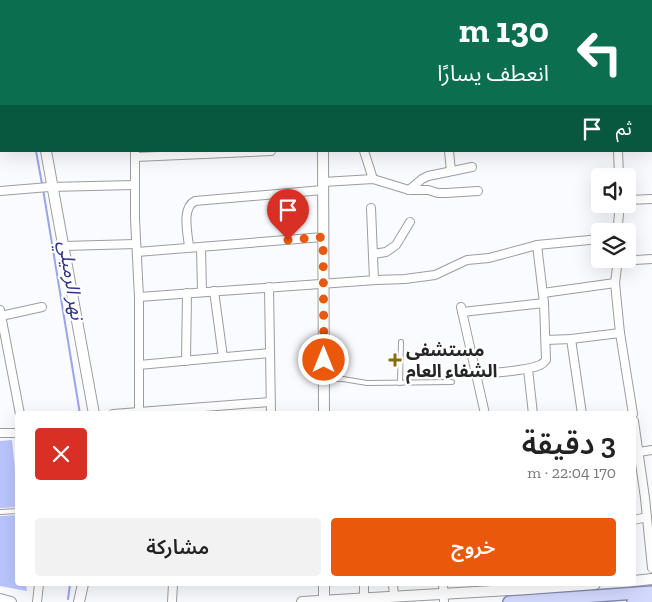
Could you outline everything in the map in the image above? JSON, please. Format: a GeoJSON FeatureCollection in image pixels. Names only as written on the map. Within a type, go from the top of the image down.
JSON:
{"type":"FeatureCollection","features":[{"type":"Feature","properties":{"kind":"main road"},"geometry":{"type":"LineString","coordinates":[[509,602],[529,591],[652,592]]}},
{"type":"Feature","properties":{"kind":"main road"},"geometry":{"type":"LineString","coordinates":[[633,602],[652,600]]}},
{"type":"Feature","properties":{"kind":"street"},"geometry":{"type":"LineString","coordinates":[[46,152],[51,187],[64,246],[93,411]]}},
{"type":"Feature","properties":{"kind":"street"},"geometry":{"type":"LineString","coordinates":[[139,411],[135,154],[226,152]]}},
{"type":"Feature","properties":{"kind":"street"},"geometry":{"type":"LineString","coordinates":[[323,152],[324,411]]}},
{"type":"Feature","properties":{"kind":"street"},"geometry":{"type":"LineString","coordinates":[[364,152],[373,179]]}},
{"type":"Feature","properties":{"kind":"street"},"geometry":{"type":"LineString","coordinates":[[449,152],[451,171]]}},
{"type":"Feature","properties":{"kind":"street"},"geometry":{"type":"LineString","coordinates":[[618,152],[619,168]]}},
{"type":"Feature","properties":{"kind":"street"},"geometry":{"type":"LineString","coordinates":[[409,190],[428,176],[472,167]]}},
{"type":"Feature","properties":{"kind":"street"},"geometry":{"type":"LineString","coordinates":[[189,248],[187,210],[188,206],[196,201],[373,179],[409,190],[428,190],[438,193],[478,191]]}},
{"type":"Feature","properties":{"kind":"street"},"geometry":{"type":"LineString","coordinates":[[0,191],[40,187],[135,185]]}},
{"type":"Feature","properties":{"kind":"street"},"geometry":{"type":"LineString","coordinates":[[636,200],[652,199]]}},
{"type":"Feature","properties":{"kind":"street"},"geometry":{"type":"LineString","coordinates":[[371,208],[374,280]]}},
{"type":"Feature","properties":{"kind":"street"},"geometry":{"type":"LineString","coordinates":[[373,254],[386,252],[396,245],[410,222]]}},
{"type":"Feature","properties":{"kind":"street"},"geometry":{"type":"LineString","coordinates":[[64,246],[189,248],[323,237]]}},
{"type":"Feature","properties":{"kind":"street"},"geometry":{"type":"LineString","coordinates":[[138,297],[406,279],[435,275],[468,260],[489,258],[537,245],[591,240]]}},
{"type":"Feature","properties":{"kind":"street"},"geometry":{"type":"LineString","coordinates":[[476,374],[538,366],[546,360],[544,303],[537,245]]}},
{"type":"Feature","properties":{"kind":"street"},"geometry":{"type":"LineString","coordinates":[[201,246],[202,292]]}},
{"type":"Feature","properties":{"kind":"street"},"geometry":{"type":"LineString","coordinates":[[636,259],[652,259]]}},
{"type":"Feature","properties":{"kind":"street"},"geometry":{"type":"LineString","coordinates":[[617,268],[615,283],[620,333],[633,411]]}},
{"type":"Feature","properties":{"kind":"street"},"geometry":{"type":"LineString","coordinates":[[543,293],[615,283]]}},
{"type":"Feature","properties":{"kind":"street"},"geometry":{"type":"LineString","coordinates":[[269,287],[270,411]]}},
{"type":"Feature","properties":{"kind":"street"},"geometry":{"type":"LineString","coordinates":[[214,291],[224,357]]}},
{"type":"Feature","properties":{"kind":"street"},"geometry":{"type":"LineString","coordinates":[[186,360],[187,293]]}},
{"type":"Feature","properties":{"kind":"street"},"geometry":{"type":"LineString","coordinates":[[483,411],[462,309],[544,303]]}},
{"type":"Feature","properties":{"kind":"street"},"geometry":{"type":"LineString","coordinates":[[19,411],[3,340],[1,313],[42,307]]}},
{"type":"Feature","properties":{"kind":"street"},"geometry":{"type":"LineString","coordinates":[[546,340],[620,333]]}},
{"type":"Feature","properties":{"kind":"street"},"geometry":{"type":"LineString","coordinates":[[571,339],[582,411]]}},
{"type":"Feature","properties":{"kind":"street"},"geometry":{"type":"LineString","coordinates":[[139,364],[270,353]]}},
{"type":"Feature","properties":{"kind":"street"},"geometry":{"type":"LineString","coordinates":[[528,368],[533,411]]}},
{"type":"Feature","properties":{"kind":"street"},"geometry":{"type":"LineString","coordinates":[[152,411],[270,402]]}},
{"type":"Feature","properties":{"kind":"street"},"geometry":{"type":"LineString","coordinates":[[0,433],[15,433]]}},
{"type":"Feature","properties":{"kind":"street"},"geometry":{"type":"LineString","coordinates":[[636,433],[639,452],[637,471],[648,498],[647,518],[652,568]]}},
{"type":"Feature","properties":{"kind":"street"},"geometry":{"type":"LineString","coordinates":[[639,452],[652,450]]}},
{"type":"Feature","properties":{"kind":"street"},"geometry":{"type":"LineString","coordinates":[[636,520],[647,518]]}},
{"type":"Feature","properties":{"kind":"street"},"geometry":{"type":"LineString","coordinates":[[636,581],[652,579]]}},
{"type":"Feature","properties":{"kind":"street"},"geometry":{"type":"LineString","coordinates":[[37,602],[39,586]]}},
{"type":"Feature","properties":{"kind":"street"},"geometry":{"type":"LineString","coordinates":[[79,602],[83,586]]}},
{"type":"Feature","properties":{"kind":"street"},"geometry":{"type":"LineString","coordinates":[[172,602],[173,586]]}},
{"type":"Feature","properties":{"kind":"street"},"geometry":{"type":"LineString","coordinates":[[324,586],[324,601]]}},
{"type":"Feature","properties":{"kind":"street"},"geometry":{"type":"LineString","coordinates":[[364,586],[364,598]]}},
{"type":"Feature","properties":{"kind":"street"},"geometry":{"type":"LineString","coordinates":[[393,586],[394,597]]}},
{"type":"Feature","properties":{"kind":"street"},"geometry":{"type":"LineString","coordinates":[[302,602],[443,593],[529,591],[576,586]]}},
{"type":"Feature","properties":{"kind":"street"},"geometry":{"type":"LineString","coordinates":[[0,599],[11,602]]}},
{"type":"Feature","properties":{"kind":"lane"},"geometry":{"type":"LineString","coordinates":[[400,383],[401,342]]}},
{"type":"Feature","properties":{"kind":"lane"},"geometry":{"type":"LineString","coordinates":[[324,379],[343,379],[367,383],[452,382]]}},
{"type":"Feature","properties":{"kind":"lane"},"geometry":{"type":"LineString","coordinates":[[0,512],[15,511]]}},
{"type":"Feature","properties":{"kind":"building"},"geometry":{"type":"Polygon","coordinates":[[[12,440],[15,468],[15,507],[0,508],[0,441],[12,440]]]}},
{"type":"Feature","properties":{"kind":"building"},"geometry":{"type":"Polygon","coordinates":[[[15,515],[15,586],[26,586],[27,591],[0,586],[0,516],[15,515]]]}},
{"type":"Feature","properties":{"kind":"waterway","name":"نهر الرميلي"},"geometry":{"type":"LineString","coordinates":[[36,152],[42,184]]}},
{"type":"Feature","properties":{"kind":"waterway","name":"نهر الرميلي"},"geometry":{"type":"LineString","coordinates":[[43,189],[80,411]]}},
{"type":"Feature","properties":{"kind":"waterway","name":"نهر الرميلي"},"geometry":{"type":"LineString","coordinates":[[68,599],[70,586]]}},
{"type":"Feature","properties":{"kind":"place","name":"مستشفى الشفاء العام"},"geometry":{"type":"Point","coordinates":[395,360]}},
{"type":"Feature","properties":{"kind":"route"},"geometry":{"type":"LineString","coordinates":[[288,240],[323,237],[324,360]]}}]}
